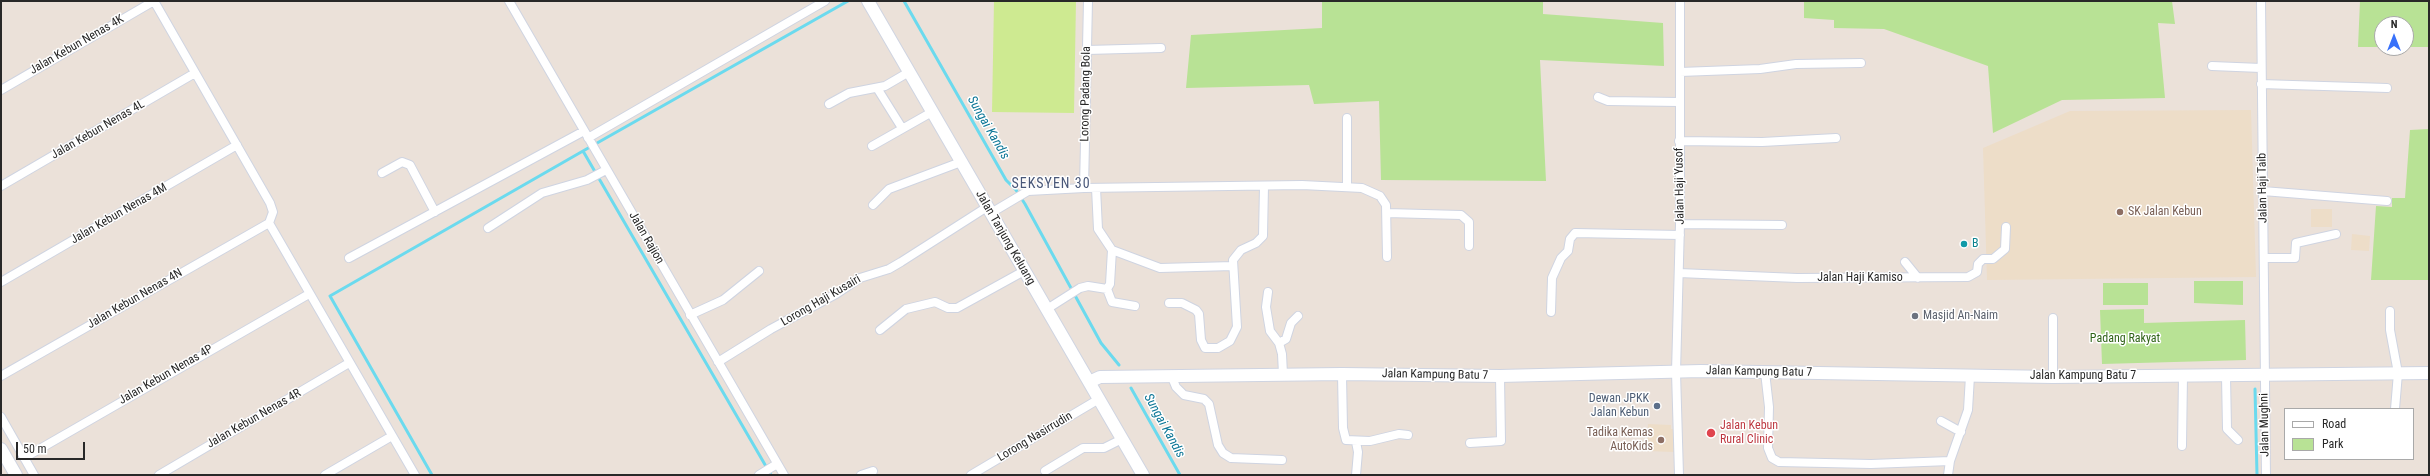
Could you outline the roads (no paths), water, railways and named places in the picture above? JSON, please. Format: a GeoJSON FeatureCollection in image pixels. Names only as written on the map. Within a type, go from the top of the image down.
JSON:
{"type":"FeatureCollection","features":[{"type":"Feature","properties":{"kind":"street"},"geometry":{"type":"LineString","coordinates":[[154,1],[270,203],[273,212],[268,223],[415,475]]}},
{"type":"Feature","properties":{"kind":"street","name":"Jalan Kebun Nenas 4K"},"geometry":{"type":"LineString","coordinates":[[1,90],[154,1]]}},
{"type":"Feature","properties":{"kind":"street","name":"Jalan Rajion"},"geometry":{"type":"LineString","coordinates":[[509,1],[596,152],[605,171],[690,315],[720,361],[775,465],[784,475]]}},
{"type":"Feature","properties":{"kind":"street"},"geometry":{"type":"LineString","coordinates":[[349,258],[563,143],[586,136],[825,1]]}},
{"type":"Feature","properties":{"kind":"street","name":"Jalan Tanjung Keluang"},"geometry":{"type":"LineString","coordinates":[[868,1],[1143,475]]}},
{"type":"Feature","properties":{"kind":"street","name":"Lorong Padang Bola"},"geometry":{"type":"LineString","coordinates":[[1084,188],[1088,1]]}},
{"type":"Feature","properties":{"kind":"street","name":"Jalan Haji Yusof"},"geometry":{"type":"LineString","coordinates":[[1679,475],[1676,372],[1680,273],[1680,1]]}},
{"type":"Feature","properties":{"kind":"street","name":"Jalan Haji Taib"},"geometry":{"type":"LineString","coordinates":[[2261,1],[2265,376]]}},
{"type":"Feature","properties":{"kind":"street"},"geometry":{"type":"LineString","coordinates":[[1087,50],[1161,48]]}},
{"type":"Feature","properties":{"kind":"street"},"geometry":{"type":"LineString","coordinates":[[1680,72],[1760,69],[1796,64],[1861,63]]}},
{"type":"Feature","properties":{"kind":"street"},"geometry":{"type":"LineString","coordinates":[[2212,66],[2261,68]]}},
{"type":"Feature","properties":{"kind":"street"},"geometry":{"type":"LineString","coordinates":[[829,104],[849,93],[885,86],[909,72]]}},
{"type":"Feature","properties":{"kind":"street","name":"Jalan Kebun Nenas 4L"},"geometry":{"type":"LineString","coordinates":[[1,186],[195,73]]}},
{"type":"Feature","properties":{"kind":"street"},"geometry":{"type":"LineString","coordinates":[[2261,84],[2387,88]]}},
{"type":"Feature","properties":{"kind":"street"},"geometry":{"type":"LineString","coordinates":[[877,88],[902,128]]}},
{"type":"Feature","properties":{"kind":"street"},"geometry":{"type":"LineString","coordinates":[[1598,97],[1608,101],[1679,102]]}},
{"type":"Feature","properties":{"kind":"street"},"geometry":{"type":"LineString","coordinates":[[872,146],[932,112]]}},
{"type":"Feature","properties":{"kind":"street"},"geometry":{"type":"LineString","coordinates":[[1347,118],[1347,186]]}},
{"type":"Feature","properties":{"kind":"street"},"geometry":{"type":"LineString","coordinates":[[1679,141],[1762,142],[1836,138]]}},
{"type":"Feature","properties":{"kind":"street","name":"Jalan Kebun Nenas 4M"},"geometry":{"type":"LineString","coordinates":[[1,282],[237,145]]}},
{"type":"Feature","properties":{"kind":"street"},"geometry":{"type":"LineString","coordinates":[[382,173],[402,162],[410,165],[435,212]]}},
{"type":"Feature","properties":{"kind":"street"},"geometry":{"type":"LineString","coordinates":[[874,205],[889,189],[961,162]]}},
{"type":"Feature","properties":{"kind":"street"},"geometry":{"type":"LineString","coordinates":[[488,228],[542,193],[587,180],[605,171]]}},
{"type":"Feature","properties":{"kind":"street"},"geometry":{"type":"LineString","coordinates":[[1169,303],[1182,303],[1196,310],[1199,314],[1201,340],[1205,348],[1218,348],[1230,341],[1237,326],[1233,260],[1241,250],[1256,243],[1263,236],[1264,186]]}},
{"type":"Feature","properties":{"kind":"street"},"geometry":{"type":"LineString","coordinates":[[1084,188],[1347,186],[1372,190],[1380,196],[1386,205],[1387,257]]}},
{"type":"Feature","properties":{"kind":"street","name":"Lorong Haji Kusairi"},"geometry":{"type":"LineString","coordinates":[[720,361],[836,294],[860,278],[883,271],[901,262],[989,210],[1008,203],[1028,192],[1084,188]]}},
{"type":"Feature","properties":{"kind":"street"},"geometry":{"type":"LineString","coordinates":[[1096,188],[1098,229],[1112,250],[1160,268],[1233,266]]}},
{"type":"Feature","properties":{"kind":"street"},"geometry":{"type":"LineString","coordinates":[[2263,191],[2387,201]]}},
{"type":"Feature","properties":{"kind":"street"},"geometry":{"type":"LineString","coordinates":[[1387,213],[1460,215],[1468,222],[1470,246]]}},
{"type":"Feature","properties":{"kind":"street","name":"Jalan Kebun Nenas 4N"},"geometry":{"type":"LineString","coordinates":[[1,376],[268,223]]}},
{"type":"Feature","properties":{"kind":"street"},"geometry":{"type":"LineString","coordinates":[[1680,224],[1782,225]]}},
{"type":"Feature","properties":{"kind":"street","name":"Jalan Haji Kamiso"},"geometry":{"type":"LineString","coordinates":[[1680,273],[1797,278],[1968,277],[1977,272],[1978,264],[1983,259],[1993,259],[2005,249],[2006,227]]}},
{"type":"Feature","properties":{"kind":"street"},"geometry":{"type":"LineString","coordinates":[[1551,312],[1552,278],[1561,258],[1568,251],[1570,238],[1575,233],[1680,235]]}},
{"type":"Feature","properties":{"kind":"street"},"geometry":{"type":"LineString","coordinates":[[2264,258],[2295,258],[2296,243],[2336,234]]}},
{"type":"Feature","properties":{"kind":"street"},"geometry":{"type":"LineString","coordinates":[[1107,289],[1110,284],[1112,250]]}},
{"type":"Feature","properties":{"kind":"street"},"geometry":{"type":"LineString","coordinates":[[1905,262],[1918,278]]}},
{"type":"Feature","properties":{"kind":"street"},"geometry":{"type":"LineString","coordinates":[[690,315],[723,300],[759,271]]}},
{"type":"Feature","properties":{"kind":"street"},"geometry":{"type":"LineString","coordinates":[[880,330],[906,309],[935,302],[948,308],[957,308],[1024,271]]}},
{"type":"Feature","properties":{"kind":"street"},"geometry":{"type":"LineString","coordinates":[[1047,309],[1080,288],[1088,286],[1107,289]]}},
{"type":"Feature","properties":{"kind":"street"},"geometry":{"type":"LineString","coordinates":[[1107,289],[1112,302],[1135,306]]}},
{"type":"Feature","properties":{"kind":"street"},"geometry":{"type":"LineString","coordinates":[[1268,292],[1266,307],[1270,331],[1279,343],[1282,354],[1283,374]]}},
{"type":"Feature","properties":{"kind":"street","name":"Jalan Kebun Nenas 4P"},"geometry":{"type":"LineString","coordinates":[[24,458],[309,294]]}},
{"type":"Feature","properties":{"kind":"street"},"geometry":{"type":"LineString","coordinates":[[2390,311],[2390,330],[2398,373],[2396,408]]}},
{"type":"Feature","properties":{"kind":"street"},"geometry":{"type":"LineString","coordinates":[[1279,343],[1286,339],[1291,323],[1298,316]]}},
{"type":"Feature","properties":{"kind":"street"},"geometry":{"type":"LineString","coordinates":[[2052,318],[2053,377]]}},
{"type":"Feature","properties":{"kind":"street","name":"Jalan Kebun Nenas 4R"},"geometry":{"type":"LineString","coordinates":[[159,475],[349,363]]}},
{"type":"Feature","properties":{"kind":"street","name":"Jalan Kampung Batu 7"},"geometry":{"type":"LineString","coordinates":[[1089,382],[1100,377],[1283,374],[1500,376],[1676,372],[1766,372],[2053,377],[2265,376],[2429,373]]}},
{"type":"Feature","properties":{"kind":"street"},"geometry":{"type":"LineString","coordinates":[[1766,372],[1769,406],[1768,448],[1772,458],[1779,462],[1871,464],[1950,461]]}},
{"type":"Feature","properties":{"kind":"street"},"geometry":{"type":"LineString","coordinates":[[1342,374],[1342,428],[1346,440],[1356,442],[1370,441],[1399,434],[1408,435]]}},
{"type":"Feature","properties":{"kind":"street"},"geometry":{"type":"LineString","coordinates":[[1172,375],[1176,387],[1184,395],[1204,399],[1209,404],[1218,445],[1223,453],[1231,458],[1282,460]]}},
{"type":"Feature","properties":{"kind":"street"},"geometry":{"type":"LineString","coordinates":[[1470,443],[1501,441],[1500,376]]}},
{"type":"Feature","properties":{"kind":"street"},"geometry":{"type":"LineString","coordinates":[[1948,475],[1950,461],[1968,410],[1970,376]]}},
{"type":"Feature","properties":{"kind":"street"},"geometry":{"type":"LineString","coordinates":[[2182,446],[2183,376]]}},
{"type":"Feature","properties":{"kind":"street"},"geometry":{"type":"LineString","coordinates":[[2226,376],[2227,429],[2238,440]]}},
{"type":"Feature","properties":{"kind":"street","name":"Jalan Mughni"},"geometry":{"type":"LineString","coordinates":[[2265,376],[2266,475]]}},
{"type":"Feature","properties":{"kind":"street","name":"Lorong Nasirrudin"},"geometry":{"type":"LineString","coordinates":[[971,475],[1099,399]]}},
{"type":"Feature","properties":{"kind":"street"},"geometry":{"type":"LineString","coordinates":[[1,417],[34,475]]}},
{"type":"Feature","properties":{"kind":"street"},"geometry":{"type":"LineString","coordinates":[[1941,421],[1961,432]]}},
{"type":"Feature","properties":{"kind":"street"},"geometry":{"type":"LineString","coordinates":[[324,475],[392,436]]}},
{"type":"Feature","properties":{"kind":"street"},"geometry":{"type":"LineString","coordinates":[[1045,471],[1083,448],[1104,448],[1122,439]]}},
{"type":"Feature","properties":{"kind":"street"},"geometry":{"type":"LineString","coordinates":[[1356,442],[1358,452],[1356,475]]}},
{"type":"Feature","properties":{"kind":"street"},"geometry":{"type":"LineString","coordinates":[[1,449],[16,475]]}},
{"type":"Feature","properties":{"kind":"street"},"geometry":{"type":"LineString","coordinates":[[761,474],[775,465]]}},
{"type":"Feature","properties":{"kind":"street"},"geometry":{"type":"LineString","coordinates":[[861,475],[873,471]]}},
{"type":"Feature","properties":{"kind":"waterway"},"geometry":{"type":"LineString","coordinates":[[583,151],[848,1]]}},
{"type":"Feature","properties":{"kind":"waterway","name":"Sungai Kandis"},"geometry":{"type":"LineString","coordinates":[[904,1],[1006,180],[1016,190],[1025,204],[1101,343],[1119,365]]}},
{"type":"Feature","properties":{"kind":"waterway"},"geometry":{"type":"LineString","coordinates":[[432,475],[330,296],[583,151],[771,475]]}},
{"type":"Feature","properties":{"kind":"waterway","name":"Sungai Kandis"},"geometry":{"type":"LineString","coordinates":[[1131,388],[1180,475]]}},
{"type":"Feature","properties":{"kind":"waterway"},"geometry":{"type":"LineString","coordinates":[[2255,389],[2257,475]]}},
{"type":"Feature","properties":{"kind":"place","name":"SK Jalan Kebun"},"geometry":{"type":"Point","coordinates":[2120,212]}},
{"type":"Feature","properties":{"kind":"place","name":"B"},"geometry":{"type":"Point","coordinates":[1964,244]}},
{"type":"Feature","properties":{"kind":"place","name":"Masjid An-Naim"},"geometry":{"type":"Point","coordinates":[1915,316]}},
{"type":"Feature","properties":{"kind":"place","name":"Dewan JPKK Jalan Kebun"},"geometry":{"type":"Point","coordinates":[1657,406]}},
{"type":"Feature","properties":{"kind":"place","name":"Jalan Kebun Rural Clinic"},"geometry":{"type":"Point","coordinates":[1711,433]}},
{"type":"Feature","properties":{"kind":"place","name":"Tadika Kemas AutoKids"},"geometry":{"type":"Point","coordinates":[1661,440]}},
{"type":"Feature","properties":{"kind":"district","name":"SEKSYEN 30"},"geometry":{"type":"Point","coordinates":[1051,184]}},
{"type":"Feature","properties":{"kind":"park label","name":"Padang Rakyat"},"geometry":{"type":"Point","coordinates":[2125,339]}}]}
